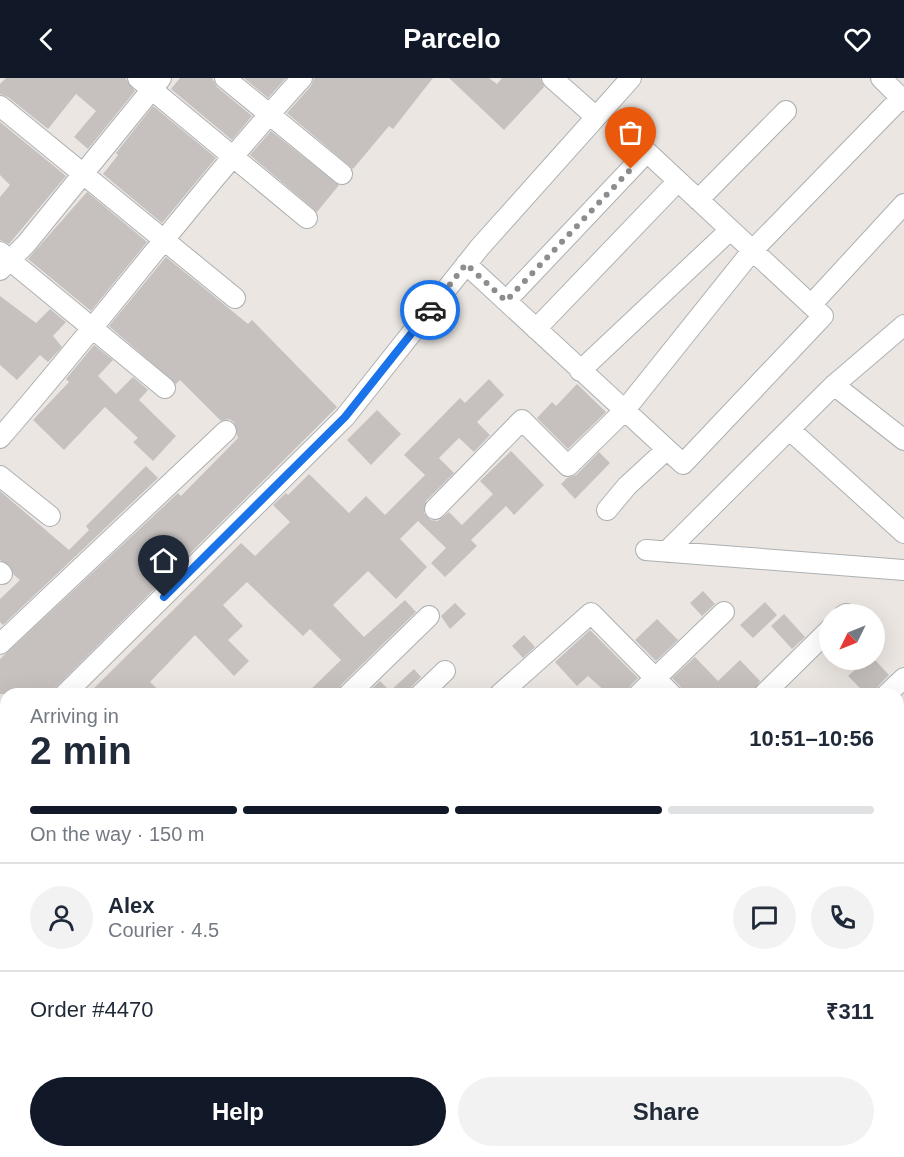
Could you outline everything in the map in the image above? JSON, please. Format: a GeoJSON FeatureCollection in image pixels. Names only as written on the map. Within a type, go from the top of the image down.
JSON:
{"type":"FeatureCollection","features":[{"type":"Feature","properties":{"kind":"street"},"geometry":{"type":"LineString","coordinates":[[225,78],[342,174]]}},
{"type":"Feature","properties":{"kind":"street"},"geometry":{"type":"LineString","coordinates":[[0,438],[93,329],[233,156],[302,78]]}},
{"type":"Feature","properties":{"kind":"street"},"geometry":{"type":"LineString","coordinates":[[552,78],[596,117]]}},
{"type":"Feature","properties":{"kind":"street"},"geometry":{"type":"LineString","coordinates":[[72,688],[345,417],[466,264],[631,78]]}},
{"type":"Feature","properties":{"kind":"street"},"geometry":{"type":"LineString","coordinates":[[165,388],[93,329],[3,261],[81,174],[150,82],[307,218]]}},
{"type":"Feature","properties":{"kind":"street"},"geometry":{"type":"LineString","coordinates":[[435,509],[522,420],[568,466],[624,411],[752,251],[895,88]]}},
{"type":"Feature","properties":{"kind":"street"},"geometry":{"type":"LineString","coordinates":[[0,106],[235,298]]}},
{"type":"Feature","properties":{"kind":"street"},"geometry":{"type":"LineString","coordinates":[[698,200],[786,111]]}},
{"type":"Feature","properties":{"kind":"street"},"geometry":{"type":"LineString","coordinates":[[466,264],[682,464],[823,316],[647,152],[506,301]]}},
{"type":"Feature","properties":{"kind":"street"},"geometry":{"type":"LineString","coordinates":[[536,329],[678,181]]}},
{"type":"Feature","properties":{"kind":"street"},"geometry":{"type":"LineString","coordinates":[[810,305],[904,204]]}},
{"type":"Feature","properties":{"kind":"street"},"geometry":{"type":"LineString","coordinates":[[580,370],[730,230]]}},
{"type":"Feature","properties":{"kind":"street"},"geometry":{"type":"LineString","coordinates":[[666,552],[834,385],[904,325]]}},
{"type":"Feature","properties":{"kind":"street"},"geometry":{"type":"LineString","coordinates":[[834,385],[904,440]]}},
{"type":"Feature","properties":{"kind":"street"},"geometry":{"type":"LineString","coordinates":[[790,430],[904,532]]}},
{"type":"Feature","properties":{"kind":"street"},"geometry":{"type":"LineString","coordinates":[[0,644],[226,431]]}},
{"type":"Feature","properties":{"kind":"street"},"geometry":{"type":"LineString","coordinates":[[607,510],[627,486],[666,450]]}},
{"type":"Feature","properties":{"kind":"street"},"geometry":{"type":"LineString","coordinates":[[0,476],[50,516]]}},
{"type":"Feature","properties":{"kind":"street"},"geometry":{"type":"LineString","coordinates":[[646,550],[904,570]]}},
{"type":"Feature","properties":{"kind":"street"},"geometry":{"type":"LineString","coordinates":[[646,688],[724,612]]}},
{"type":"Feature","properties":{"kind":"street"},"geometry":{"type":"LineString","coordinates":[[507,688],[591,613],[665,688]]}},
{"type":"Feature","properties":{"kind":"street"},"geometry":{"type":"LineString","coordinates":[[355,688],[429,616]]}},
{"type":"Feature","properties":{"kind":"street"},"geometry":{"type":"LineString","coordinates":[[770,688],[819,640]]}},
{"type":"Feature","properties":{"kind":"street"},"geometry":{"type":"LineString","coordinates":[[427,688],[445,671]]}},
{"type":"Feature","properties":{"kind":"building"},"geometry":{"type":"Polygon","coordinates":[[[6,78],[125,78],[135,91],[88,149],[74,137],[96,111],[76,94],[48,129],[8,97],[0,94],[0,84],[6,78]]]}},
{"type":"Feature","properties":{"kind":"building"},"geometry":{"type":"Polygon","coordinates":[[[180,78],[212,78],[217,87],[252,116],[232,140],[171,89],[180,78]]]}},
{"type":"Feature","properties":{"kind":"building"},"geometry":{"type":"Polygon","coordinates":[[[244,78],[286,78],[268,98],[244,78]]]}},
{"type":"Feature","properties":{"kind":"building"},"geometry":{"type":"Polygon","coordinates":[[[314,78],[433,78],[393,129],[389,126],[353,169],[287,113],[311,86],[314,78]]]}},
{"type":"Feature","properties":{"kind":"building"},"geometry":{"type":"Polygon","coordinates":[[[449,78],[489,78],[497,84],[502,78],[540,78],[544,87],[504,130],[449,78]]]}},
{"type":"Feature","properties":{"kind":"building"},"geometry":{"type":"Polygon","coordinates":[[[153,106],[216,158],[162,223],[103,174],[118,155],[116,153],[153,106]]]}},
{"type":"Feature","properties":{"kind":"building"},"geometry":{"type":"Polygon","coordinates":[[[0,122],[66,176],[9,244],[0,240],[0,197],[10,185],[0,175],[0,122]]]}},
{"type":"Feature","properties":{"kind":"building"},"geometry":{"type":"Polygon","coordinates":[[[271,131],[339,185],[317,212],[250,155],[271,131]]]}},
{"type":"Feature","properties":{"kind":"building"},"geometry":{"type":"Polygon","coordinates":[[[87,192],[147,242],[91,311],[28,259],[87,192]]]}},
{"type":"Feature","properties":{"kind":"building"},"geometry":{"type":"Polygon","coordinates":[[[166,257],[248,324],[252,320],[337,407],[55,688],[0,688],[0,659],[178,493],[181,496],[238,438],[234,422],[229,419],[221,421],[180,380],[176,384],[109,326],[166,257]]]}},
{"type":"Feature","properties":{"kind":"building"},"geometry":{"type":"Polygon","coordinates":[[[0,296],[36,323],[50,309],[66,322],[53,336],[62,347],[48,362],[40,355],[17,380],[0,365],[0,296]]]}},
{"type":"Feature","properties":{"kind":"building"},"geometry":{"type":"Polygon","coordinates":[[[94,345],[113,360],[98,376],[116,394],[133,377],[148,390],[139,400],[176,436],[153,461],[133,442],[138,438],[105,407],[64,450],[33,420],[69,382],[66,379],[94,345]]]}},
{"type":"Feature","properties":{"kind":"building"},"geometry":{"type":"Polygon","coordinates":[[[489,379],[504,395],[477,422],[490,435],[474,452],[459,438],[439,458],[454,473],[426,501],[424,513],[431,520],[438,521],[449,512],[462,525],[493,494],[480,481],[511,451],[544,485],[514,515],[506,506],[471,540],[477,546],[445,577],[431,563],[446,548],[418,521],[400,539],[427,567],[396,599],[368,571],[333,605],[364,637],[405,600],[416,612],[340,688],[312,688],[341,660],[310,629],[303,636],[247,582],[223,605],[243,626],[228,640],[249,661],[234,676],[195,635],[150,682],[156,688],[94,688],[241,543],[255,556],[290,522],[273,505],[286,493],[288,495],[309,474],[349,513],[366,496],[385,515],[425,475],[404,455],[460,398],[465,403],[489,379]]]}},
{"type":"Feature","properties":{"kind":"building"},"geometry":{"type":"Polygon","coordinates":[[[577,384],[606,412],[568,449],[537,418],[552,402],[556,406],[577,384]]]}},
{"type":"Feature","properties":{"kind":"building"},"geometry":{"type":"Polygon","coordinates":[[[377,410],[401,434],[371,465],[347,440],[377,410]]]}},
{"type":"Feature","properties":{"kind":"building"},"geometry":{"type":"Polygon","coordinates":[[[599,452],[610,463],[575,499],[561,484],[567,478],[576,475],[599,452]]]}},
{"type":"Feature","properties":{"kind":"building"},"geometry":{"type":"Polygon","coordinates":[[[146,466],[158,478],[3,625],[0,622],[0,599],[20,580],[14,575],[10,566],[0,560],[0,491],[69,550],[89,530],[86,526],[146,466]]]}},
{"type":"Feature","properties":{"kind":"building"},"geometry":{"type":"Polygon","coordinates":[[[703,591],[715,604],[702,616],[690,603],[703,591]]]}},
{"type":"Feature","properties":{"kind":"building"},"geometry":{"type":"Polygon","coordinates":[[[765,602],[777,615],[753,638],[740,625],[765,602]]]}},
{"type":"Feature","properties":{"kind":"building"},"geometry":{"type":"Polygon","coordinates":[[[455,603],[466,614],[450,629],[441,616],[455,603]]]}},
{"type":"Feature","properties":{"kind":"building"},"geometry":{"type":"Polygon","coordinates":[[[784,614],[805,637],[792,649],[771,626],[784,614]]]}},
{"type":"Feature","properties":{"kind":"building"},"geometry":{"type":"Polygon","coordinates":[[[657,619],[678,640],[656,661],[635,640],[657,619]]]}},
{"type":"Feature","properties":{"kind":"building"},"geometry":{"type":"Polygon","coordinates":[[[590,630],[638,678],[629,688],[601,688],[588,676],[577,686],[555,662],[590,630]]]}},
{"type":"Feature","properties":{"kind":"building"},"geometry":{"type":"Polygon","coordinates":[[[524,635],[535,647],[523,658],[512,646],[524,635]]]}},
{"type":"Feature","properties":{"kind":"building"},"geometry":{"type":"Polygon","coordinates":[[[695,657],[718,681],[740,660],[760,681],[756,688],[681,688],[672,678],[695,657]]]}},
{"type":"Feature","properties":{"kind":"building"},"geometry":{"type":"Polygon","coordinates":[[[414,669],[421,677],[411,688],[393,688],[414,669]]]}},
{"type":"Feature","properties":{"kind":"building"},"geometry":{"type":"Polygon","coordinates":[[[855,670],[884,670],[889,675],[877,688],[860,688],[848,676],[855,670]]]}},
{"type":"Feature","properties":{"kind":"building"},"geometry":{"type":"Polygon","coordinates":[[[380,681],[387,688],[372,688],[380,681]]]}},
{"type":"Feature","properties":{"kind":"way so far"},"geometry":{"type":"LineString","coordinates":[[430,310],[466,264],[506,301],[631,169]]}},
{"type":"Feature","properties":{"kind":"route"},"geometry":{"type":"LineString","coordinates":[[164,597],[345,417],[430,310]]}}]}
